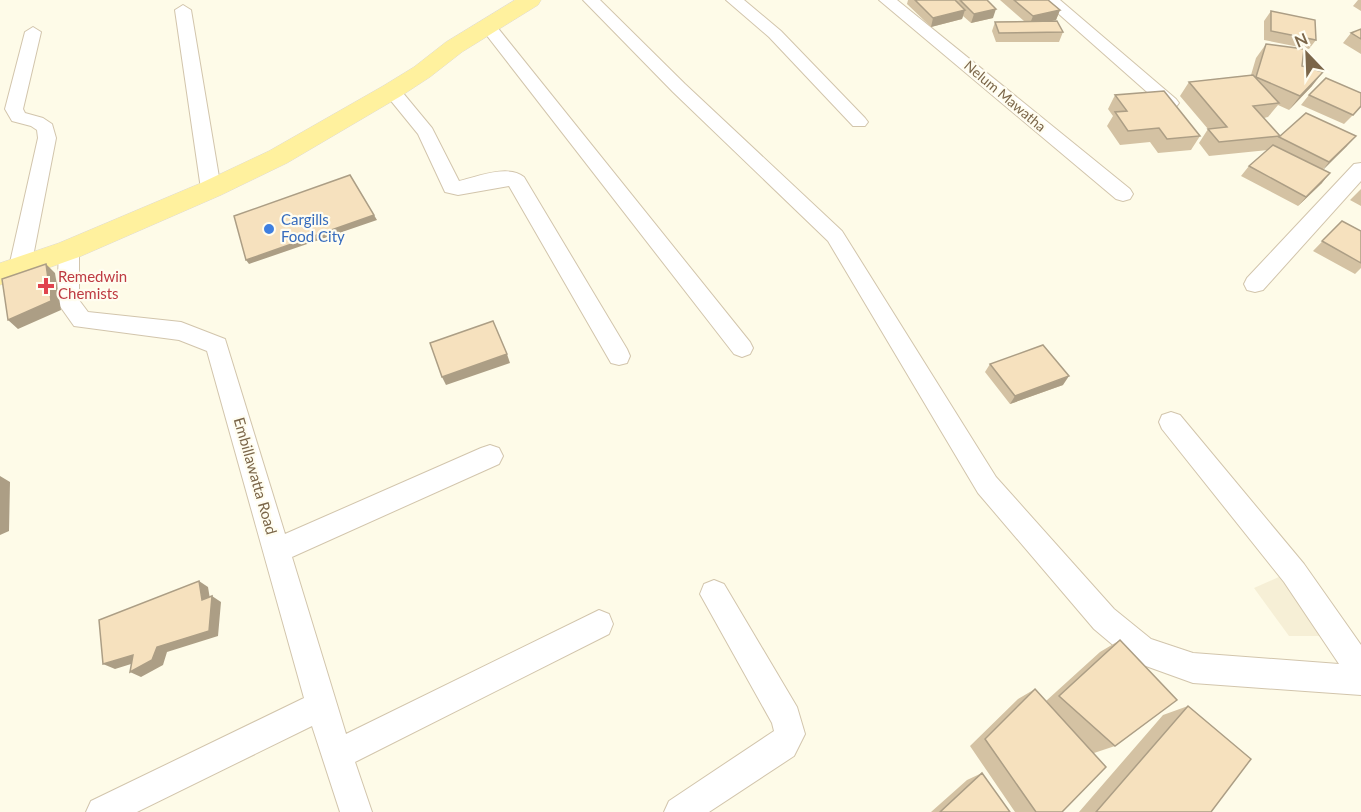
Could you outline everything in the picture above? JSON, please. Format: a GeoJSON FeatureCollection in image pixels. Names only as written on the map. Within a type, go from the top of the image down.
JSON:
{"type":"FeatureCollection","features":[{"type":"Feature","properties":{"kind":"main road"},"geometry":{"type":"LineString","coordinates":[[10,271],[69,250],[211,189],[278,157],[392,92],[487,25],[530,0]]}},
{"type":"Feature","properties":{"kind":"street"},"geometry":{"type":"LineString","coordinates":[[591,0],[678,88],[835,236],[987,485],[1104,619],[1142,651],[1193,668],[1361,680]]}},
{"type":"Feature","properties":{"kind":"street"},"geometry":{"type":"LineString","coordinates":[[734,0],[775,34],[859,122]]}},
{"type":"Feature","properties":{"kind":"street","name":"Nelum Mawatha"},"geometry":{"type":"LineString","coordinates":[[887,0],[1123,194]]}},
{"type":"Feature","properties":{"kind":"street"},"geometry":{"type":"LineString","coordinates":[[1051,0],[1170,103]]}},
{"type":"Feature","properties":{"kind":"street"},"geometry":{"type":"LineString","coordinates":[[183,10],[211,189]]}},
{"type":"Feature","properties":{"kind":"street"},"geometry":{"type":"LineString","coordinates":[[487,25],[742,348]]}},
{"type":"Feature","properties":{"kind":"street"},"geometry":{"type":"LineString","coordinates":[[10,271],[47,138],[46,128],[37,122],[18,117],[14,109],[33,32]]}},
{"type":"Feature","properties":{"kind":"street"},"geometry":{"type":"LineString","coordinates":[[392,92],[426,132],[452,187],[458,188],[499,179],[514,179],[517,182],[619,356]]}},
{"type":"Feature","properties":{"kind":"street"},"geometry":{"type":"LineString","coordinates":[[1255,284],[1361,169]]}},
{"type":"Feature","properties":{"kind":"street","name":"Embillawatta Road"},"geometry":{"type":"LineString","coordinates":[[69,250],[68,302],[82,320],[181,331],[217,345],[321,706],[356,812]]}},
{"type":"Feature","properties":{"kind":"street"},"geometry":{"type":"LineString","coordinates":[[1171,422],[1294,573],[1361,670]]}},
{"type":"Feature","properties":{"kind":"street"},"geometry":{"type":"LineString","coordinates":[[276,551],[490,456]]}},
{"type":"Feature","properties":{"kind":"street"},"geometry":{"type":"LineString","coordinates":[[680,812],[783,746],[790,734],[786,718],[714,594]]}},
{"type":"Feature","properties":{"kind":"street"},"geometry":{"type":"LineString","coordinates":[[337,755],[599,624]]}},
{"type":"Feature","properties":{"kind":"street"},"geometry":{"type":"LineString","coordinates":[[102,812],[321,706]]}},
{"type":"Feature","properties":{"kind":"shaded area"},"geometry":{"type":"Polygon","coordinates":[[[1281,576],[1327,636],[1289,636],[1254,588],[1281,576]]]}},
{"type":"Feature","properties":{"kind":"building"},"geometry":{"type":"Polygon","coordinates":[[[915,0],[955,0],[965,10],[933,18],[915,0]]]}},
{"type":"Feature","properties":{"kind":"building"},"geometry":{"type":"Polygon","coordinates":[[[960,0],[987,0],[996,9],[974,14],[960,0]]]}},
{"type":"Feature","properties":{"kind":"building"},"geometry":{"type":"Polygon","coordinates":[[[1014,0],[1048,0],[1060,10],[1033,16],[1014,0]]]}},
{"type":"Feature","properties":{"kind":"building"},"geometry":{"type":"Polygon","coordinates":[[[1271,11],[1315,20],[1316,40],[1271,31],[1271,11]]]}},
{"type":"Feature","properties":{"kind":"building"},"geometry":{"type":"Polygon","coordinates":[[[1057,21],[1063,32],[999,33],[995,22],[1057,21]]]}},
{"type":"Feature","properties":{"kind":"building"},"geometry":{"type":"Polygon","coordinates":[[[1361,29],[1361,39],[1351,33],[1361,29]]]}},
{"type":"Feature","properties":{"kind":"building"},"geometry":{"type":"Polygon","coordinates":[[[1266,44],[1304,49],[1302,66],[1323,72],[1300,96],[1256,77],[1266,44]]]}},
{"type":"Feature","properties":{"kind":"building"},"geometry":{"type":"Polygon","coordinates":[[[1253,75],[1279,103],[1253,106],[1280,136],[1219,142],[1208,129],[1227,127],[1189,82],[1253,75]]]}},
{"type":"Feature","properties":{"kind":"building"},"geometry":{"type":"Polygon","coordinates":[[[1326,78],[1361,93],[1361,106],[1353,115],[1309,95],[1326,78]]]}},
{"type":"Feature","properties":{"kind":"building"},"geometry":{"type":"Polygon","coordinates":[[[1164,91],[1200,136],[1167,139],[1159,128],[1128,131],[1115,112],[1127,111],[1115,95],[1164,91]]]}},
{"type":"Feature","properties":{"kind":"building"},"geometry":{"type":"Polygon","coordinates":[[[1306,113],[1356,136],[1329,162],[1279,137],[1306,113]]]}},
{"type":"Feature","properties":{"kind":"building"},"geometry":{"type":"Polygon","coordinates":[[[1273,145],[1330,173],[1306,197],[1249,166],[1273,145]]]}},
{"type":"Feature","properties":{"kind":"building"},"geometry":{"type":"Polygon","coordinates":[[[350,175],[374,215],[246,260],[234,216],[350,175]]]}},
{"type":"Feature","properties":{"kind":"building"},"geometry":{"type":"Polygon","coordinates":[[[1342,221],[1361,231],[1361,263],[1322,241],[1342,221]]]}},
{"type":"Feature","properties":{"kind":"building"},"geometry":{"type":"Polygon","coordinates":[[[46,264],[51,301],[8,320],[2,279],[46,264]]]}},
{"type":"Feature","properties":{"kind":"building"},"geometry":{"type":"Polygon","coordinates":[[[493,321],[507,354],[442,377],[430,343],[493,321]]]}},
{"type":"Feature","properties":{"kind":"building"},"geometry":{"type":"Polygon","coordinates":[[[1043,345],[1069,376],[1015,396],[990,364],[1043,345]]]}},
{"type":"Feature","properties":{"kind":"building"},"geometry":{"type":"Polygon","coordinates":[[[199,581],[202,600],[212,596],[209,631],[157,647],[152,660],[130,672],[133,655],[103,664],[99,620],[199,581]]]}},
{"type":"Feature","properties":{"kind":"building"},"geometry":{"type":"Polygon","coordinates":[[[1120,640],[1177,700],[1115,746],[1059,696],[1120,640]]]}},
{"type":"Feature","properties":{"kind":"building"},"geometry":{"type":"Polygon","coordinates":[[[1035,689],[1106,767],[1062,812],[1036,812],[985,739],[1035,689]]]}},
{"type":"Feature","properties":{"kind":"building"},"geometry":{"type":"Polygon","coordinates":[[[1188,706],[1251,759],[1211,812],[1096,812],[1188,706]]]}},
{"type":"Feature","properties":{"kind":"building"},"geometry":{"type":"Polygon","coordinates":[[[982,773],[1010,812],[940,812],[982,773]]]}},
{"type":"Feature","properties":{"kind":"place","name":"Cargills Food City"},"geometry":{"type":"Point","coordinates":[269,229]}},
{"type":"Feature","properties":{"kind":"place","name":"Remedwin Chemists"},"geometry":{"type":"Point","coordinates":[46,286]}}]}
